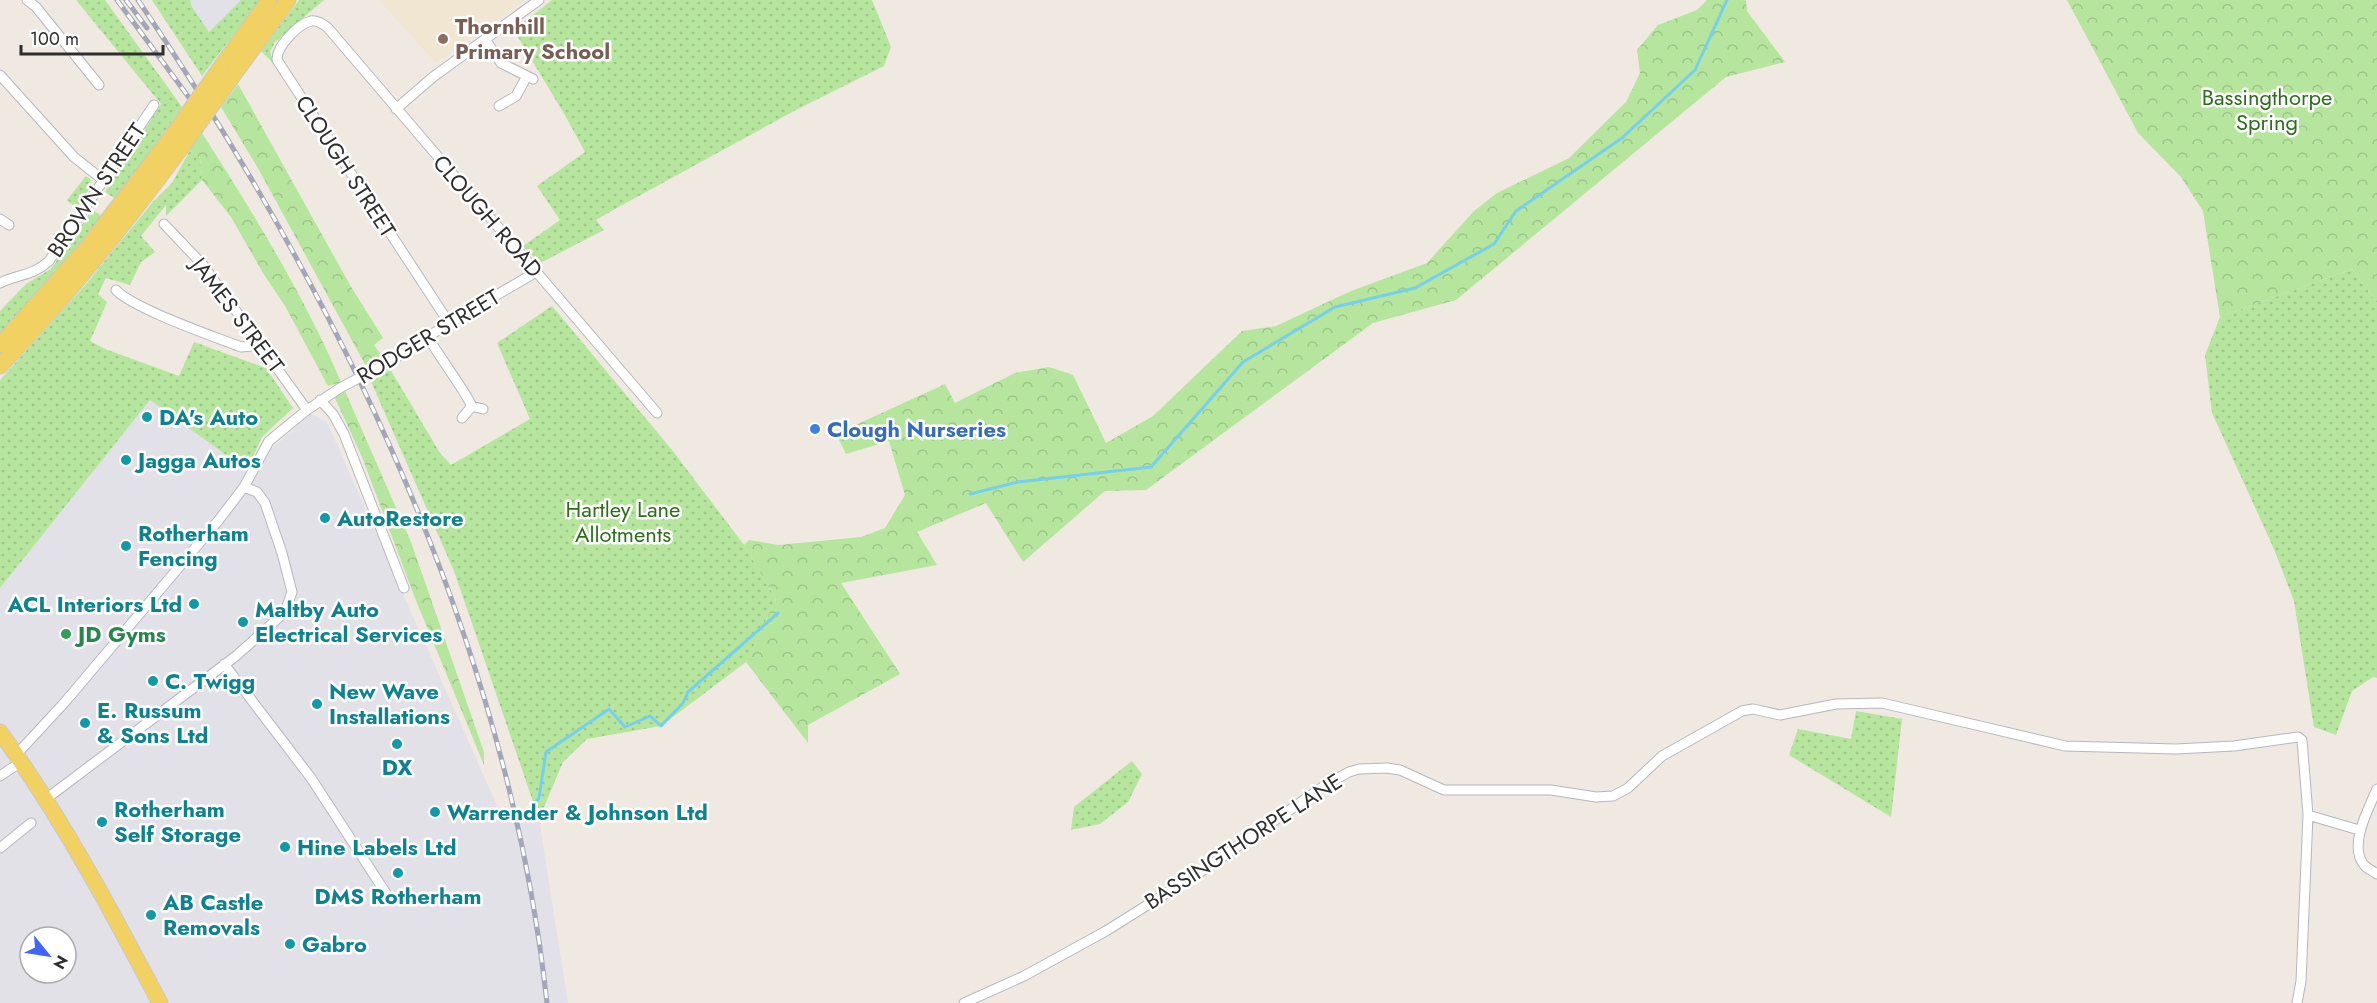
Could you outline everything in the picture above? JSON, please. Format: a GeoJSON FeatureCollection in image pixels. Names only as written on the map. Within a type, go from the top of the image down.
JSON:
{"type":"FeatureCollection","features":[{"type":"Feature","properties":{"kind":"main road"},"geometry":{"type":"LineString","coordinates":[[0,366],[39,325],[122,228],[179,139],[223,64],[269,0]]}},
{"type":"Feature","properties":{"kind":"main road"},"geometry":{"type":"LineString","coordinates":[[0,345],[232,77],[288,0]]}},
{"type":"Feature","properties":{"kind":"main road"},"geometry":{"type":"LineString","coordinates":[[0,732],[19,758],[90,871],[160,1003]]}},
{"type":"Feature","properties":{"kind":"street"},"geometry":{"type":"LineString","coordinates":[[27,0],[36,7],[99,85]]}},
{"type":"Feature","properties":{"kind":"street"},"geometry":{"type":"LineString","coordinates":[[396,109],[433,76],[539,0]]}},
{"type":"Feature","properties":{"kind":"street","name":"CLOUGH ROAD"},"geometry":{"type":"LineString","coordinates":[[317,21],[328,28],[657,413]]}},
{"type":"Feature","properties":{"kind":"street","name":"CLOUGH STREET"},"geometry":{"type":"LineString","coordinates":[[317,21],[306,23],[282,43],[277,52],[278,60],[449,323]]}},
{"type":"Feature","properties":{"kind":"street"},"geometry":{"type":"LineString","coordinates":[[485,39],[501,63],[530,77],[516,96],[499,106]]}},
{"type":"Feature","properties":{"kind":"street"},"geometry":{"type":"LineString","coordinates":[[0,75],[74,157],[103,180]]}},
{"type":"Feature","properties":{"kind":"street","name":"BROWN STREET"},"geometry":{"type":"LineString","coordinates":[[0,283],[31,274],[43,266],[154,105]]}},
{"type":"Feature","properties":{"kind":"street"},"geometry":{"type":"LineString","coordinates":[[0,219],[9,225]]}},
{"type":"Feature","properties":{"kind":"street","name":"JAMES STREET"},"geometry":{"type":"LineString","coordinates":[[164,224],[204,265],[307,410]]}},
{"type":"Feature","properties":{"kind":"street","name":"RODGER STREET"},"geometry":{"type":"LineString","coordinates":[[0,776],[19,758],[244,487],[269,441],[320,400],[385,365],[449,323],[536,272]]}},
{"type":"Feature","properties":{"kind":"street"},"geometry":{"type":"LineString","coordinates":[[116,290],[154,311],[241,347],[252,346],[259,341]]}},
{"type":"Feature","properties":{"kind":"street"},"geometry":{"type":"LineString","coordinates":[[428,337],[472,406],[483,409]]}},
{"type":"Feature","properties":{"kind":"street"},"geometry":{"type":"LineString","coordinates":[[320,400],[333,414],[344,434],[405,588]]}},
{"type":"Feature","properties":{"kind":"street"},"geometry":{"type":"LineString","coordinates":[[462,418],[472,406]]}},
{"type":"Feature","properties":{"kind":"street"},"geometry":{"type":"LineString","coordinates":[[45,799],[224,664],[267,630],[285,612],[292,592],[282,553],[265,503],[257,492],[244,487]]}},
{"type":"Feature","properties":{"kind":"street"},"geometry":{"type":"LineString","coordinates":[[224,664],[311,778],[391,901]]}},
{"type":"Feature","properties":{"kind":"street","name":"BASSINGTHORPE LANE"},"geometry":{"type":"LineString","coordinates":[[964,1003],[1024,976],[1106,931],[1208,867],[1327,784],[1359,769],[1400,770],[1444,790],[1551,790],[1596,797],[1613,796],[1628,788],[1662,756],[1742,711],[1754,709],[1780,715],[1836,705],[1882,703],[2065,746],[2176,749],[2234,746],[2298,737],[2302,740],[2308,815]]}},
{"type":"Feature","properties":{"kind":"street"},"geometry":{"type":"LineString","coordinates":[[2377,789],[2359,830],[2359,855],[2364,865],[2377,874]]}},
{"type":"Feature","properties":{"kind":"street"},"geometry":{"type":"LineString","coordinates":[[2297,1003],[2301,981],[2308,815],[2359,830]]}},
{"type":"Feature","properties":{"kind":"street"},"geometry":{"type":"LineString","coordinates":[[0,848],[31,823]]}},
{"type":"Feature","properties":{"kind":"shaded area"},"geometry":{"type":"Polygon","coordinates":[[[190,0],[241,0],[209,32],[192,7],[190,0]]]}},
{"type":"Feature","properties":{"kind":"shaded area","name":"Thornhill Primary School"},"geometry":{"type":"Polygon","coordinates":[[[379,0],[525,0],[436,63],[379,0]]]}},
{"type":"Feature","properties":{"kind":"shaded area"},"geometry":{"type":"Polygon","coordinates":[[[150,399],[247,470],[311,414],[327,422],[501,815],[539,819],[568,1003],[0,1003],[0,588],[150,399]]]}},
{"type":"Feature","properties":{"kind":"green space"},"geometry":{"type":"Polygon","coordinates":[[[76,0],[105,0],[182,107],[116,199],[105,192],[161,104],[76,0]]]}},
{"type":"Feature","properties":{"kind":"green space"},"geometry":{"type":"Polygon","coordinates":[[[152,0],[190,0],[192,7],[209,32],[241,0],[260,0],[202,76],[152,0]]]}},
{"type":"Feature","properties":{"kind":"green space"},"geometry":{"type":"Polygon","coordinates":[[[299,0],[324,0],[275,42],[270,52],[274,64],[261,51],[299,0]]]}},
{"type":"Feature","properties":{"kind":"green space"},"geometry":{"type":"Polygon","coordinates":[[[552,0],[872,0],[891,47],[884,66],[794,111],[615,209],[596,220],[604,230],[540,263],[523,246],[560,220],[537,186],[585,152],[515,32],[523,28],[524,22],[552,0]]]}},
{"type":"Feature","properties":{"kind":"green space"},"geometry":{"type":"Polygon","coordinates":[[[1707,0],[1746,0],[1747,11],[1785,62],[1726,77],[1456,300],[1373,323],[1146,490],[1105,491],[1023,562],[986,503],[917,532],[937,565],[841,583],[900,674],[808,725],[808,743],[746,662],[776,599],[744,545],[749,540],[779,545],[861,537],[885,528],[905,495],[889,441],[846,454],[836,434],[945,384],[955,403],[1015,373],[1049,367],[1073,375],[1106,443],[1153,416],[1242,331],[1276,326],[1351,291],[1427,263],[1474,211],[1497,193],[1569,158],[1626,102],[1640,73],[1637,50],[1658,25],[1697,10],[1707,0]]]}},
{"type":"Feature","properties":{"kind":"green space","name":"Bassingthorpe Spring"},"geometry":{"type":"Polygon","coordinates":[[[2067,0],[2377,0],[2377,303],[2352,269],[2220,317],[2203,211],[2181,177],[2138,133],[2067,0]]]}},
{"type":"Feature","properties":{"kind":"green space"},"geometry":{"type":"Polygon","coordinates":[[[238,84],[350,285],[383,338],[374,345],[384,359],[367,368],[259,170],[221,107],[238,84]]]}},
{"type":"Feature","properties":{"kind":"green space"},"geometry":{"type":"Polygon","coordinates":[[[202,133],[259,224],[294,286],[341,382],[328,386],[285,306],[231,217],[202,180],[200,158],[190,150],[202,133]]]}},
{"type":"Feature","properties":{"kind":"green space"},"geometry":{"type":"Polygon","coordinates":[[[190,150],[200,158],[202,180],[166,216],[166,205],[141,236],[155,252],[141,262],[130,285],[106,278],[98,294],[107,302],[90,341],[105,349],[179,376],[194,342],[266,368],[293,408],[262,437],[247,470],[150,400],[0,588],[0,380],[86,284],[152,203],[172,183],[190,150]]]}},
{"type":"Feature","properties":{"kind":"green space"},"geometry":{"type":"Polygon","coordinates":[[[86,176],[92,185],[76,208],[67,200],[86,176]]]}},
{"type":"Feature","properties":{"kind":"green space"},"geometry":{"type":"Polygon","coordinates":[[[92,210],[103,216],[48,285],[0,335],[0,311],[26,284],[51,269],[92,210]]]}},
{"type":"Feature","properties":{"kind":"green space"},"geometry":{"type":"Polygon","coordinates":[[[2352,269],[2377,303],[2377,678],[2373,677],[2352,691],[2336,735],[2314,727],[2294,601],[2274,549],[2212,413],[2205,355],[2220,317],[2352,269]]]}},
{"type":"Feature","properties":{"kind":"green space","name":"Hartley Lane Allotments"},"geometry":{"type":"Polygon","coordinates":[[[552,306],[672,450],[744,545],[776,599],[746,662],[661,726],[587,739],[563,762],[539,819],[454,571],[369,377],[390,369],[440,453],[451,465],[530,419],[497,343],[552,306]]]}},
{"type":"Feature","properties":{"kind":"green space"},"geometry":{"type":"Polygon","coordinates":[[[345,391],[411,542],[484,752],[484,765],[415,598],[362,457],[334,396],[345,391]]]}},
{"type":"Feature","properties":{"kind":"green space"},"geometry":{"type":"Polygon","coordinates":[[[1856,711],[1902,719],[1891,817],[1789,755],[1798,729],[1851,739],[1856,711]]]}},
{"type":"Feature","properties":{"kind":"green space"},"geometry":{"type":"Polygon","coordinates":[[[1132,761],[1142,774],[1128,802],[1100,824],[1071,830],[1074,807],[1132,761]]]}},
{"type":"Feature","properties":{"kind":"waterway"},"geometry":{"type":"LineString","coordinates":[[970,494],[1018,482],[1151,467],[1243,362],[1335,307],[1415,288],[1494,244],[1516,211],[1622,138],[1695,70],[1727,0]]}},
{"type":"Feature","properties":{"kind":"waterway"},"geometry":{"type":"LineString","coordinates":[[530,808],[539,798],[546,752],[609,709],[625,727],[650,716],[661,726],[683,703],[688,692],[778,613]]}},
{"type":"Feature","properties":{"kind":"railway"},"geometry":{"type":"LineString","coordinates":[[117,0],[207,122]]}},
{"type":"Feature","properties":{"kind":"railway"},"geometry":{"type":"LineString","coordinates":[[126,0],[147,28]]}},
{"type":"Feature","properties":{"kind":"railway"},"geometry":{"type":"LineString","coordinates":[[138,0],[212,114],[282,232],[346,353],[404,478],[454,605],[495,735],[527,868],[547,1003]]}},
{"type":"Feature","properties":{"kind":"place","name":"Thornhill Primary School"},"geometry":{"type":"Point","coordinates":[443,39]}},
{"type":"Feature","properties":{"kind":"place","name":"DA's Auto"},"geometry":{"type":"Point","coordinates":[147,417]}},
{"type":"Feature","properties":{"kind":"place","name":"Clough Nurseries"},"geometry":{"type":"Point","coordinates":[815,429]}},
{"type":"Feature","properties":{"kind":"place","name":"Jagga Autos"},"geometry":{"type":"Point","coordinates":[126,460]}},
{"type":"Feature","properties":{"kind":"place","name":"AutoRestore"},"geometry":{"type":"Point","coordinates":[325,518]}},
{"type":"Feature","properties":{"kind":"place","name":"Rotherham Fencing"},"geometry":{"type":"Point","coordinates":[126,546]}},
{"type":"Feature","properties":{"kind":"place","name":"ACL Interiors Ltd"},"geometry":{"type":"Point","coordinates":[194,604]}},
{"type":"Feature","properties":{"kind":"place","name":"Maltby Auto Electrical Services"},"geometry":{"type":"Point","coordinates":[243,622]}},
{"type":"Feature","properties":{"kind":"place","name":"JD Gyms"},"geometry":{"type":"Point","coordinates":[66,634]}},
{"type":"Feature","properties":{"kind":"place","name":"C. Twigg"},"geometry":{"type":"Point","coordinates":[153,681]}},
{"type":"Feature","properties":{"kind":"place","name":"New Wave Installations"},"geometry":{"type":"Point","coordinates":[317,704]}},
{"type":"Feature","properties":{"kind":"place","name":"E. Russum & Sons Ltd"},"geometry":{"type":"Point","coordinates":[85,723]}},
{"type":"Feature","properties":{"kind":"place","name":"DX"},"geometry":{"type":"Point","coordinates":[397,744]}},
{"type":"Feature","properties":{"kind":"place","name":"Warrender & Johnson Ltd"},"geometry":{"type":"Point","coordinates":[435,812]}},
{"type":"Feature","properties":{"kind":"place","name":"Rotherham Self Storage"},"geometry":{"type":"Point","coordinates":[102,822]}},
{"type":"Feature","properties":{"kind":"place","name":"Hine Labels Ltd"},"geometry":{"type":"Point","coordinates":[285,847]}},
{"type":"Feature","properties":{"kind":"place","name":"DMS Rotherham"},"geometry":{"type":"Point","coordinates":[398,873]}},
{"type":"Feature","properties":{"kind":"place","name":"AB Castle Removals"},"geometry":{"type":"Point","coordinates":[151,915]}},
{"type":"Feature","properties":{"kind":"place","name":"Gabro"},"geometry":{"type":"Point","coordinates":[290,944]}}]}
